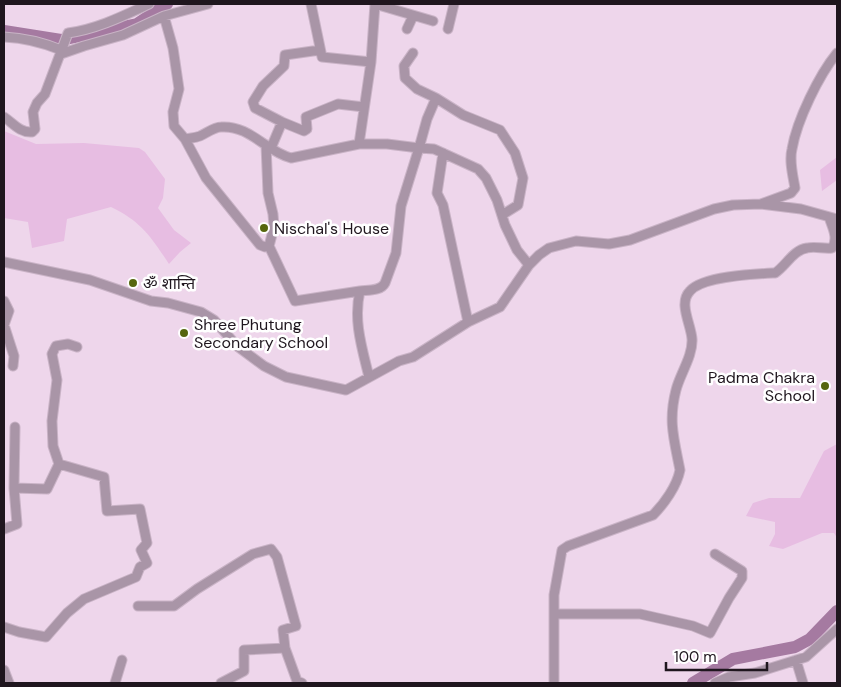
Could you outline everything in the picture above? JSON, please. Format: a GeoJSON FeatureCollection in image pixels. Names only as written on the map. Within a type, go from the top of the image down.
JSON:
{"type":"FeatureCollection","features":[{"type":"Feature","properties":{"kind":"street"},"geometry":{"type":"LineString","coordinates":[[4,117],[16,128],[28,133],[35,130],[33,112],[37,103],[45,94],[68,33],[84,31],[107,23],[149,4]]}},
{"type":"Feature","properties":{"kind":"street"},"geometry":{"type":"LineString","coordinates":[[4,38],[16,38],[52,46],[61,52],[123,35],[164,16],[208,4]]}},
{"type":"Feature","properties":{"kind":"street"},"geometry":{"type":"LineString","coordinates":[[311,4],[322,57],[372,62]]}},
{"type":"Feature","properties":{"kind":"street"},"geometry":{"type":"LineString","coordinates":[[359,144],[372,62],[375,4],[432,21]]}},
{"type":"Feature","properties":{"kind":"street"},"geometry":{"type":"LineString","coordinates":[[448,29],[454,4]]}},
{"type":"Feature","properties":{"kind":"street"},"geometry":{"type":"LineString","coordinates":[[164,16],[173,48],[179,89],[174,112],[174,126],[185,139],[206,178],[260,245],[269,246]]}},
{"type":"Feature","properties":{"kind":"street"},"geometry":{"type":"LineString","coordinates":[[407,30],[413,16]]}},
{"type":"Feature","properties":{"kind":"street"},"geometry":{"type":"LineString","coordinates":[[320,50],[285,55],[284,66],[257,93],[253,102],[255,108],[304,131],[307,129],[306,117],[338,104],[364,107]]}},
{"type":"Feature","properties":{"kind":"street"},"geometry":{"type":"LineString","coordinates":[[414,53],[404,66],[405,78],[418,89],[436,98],[462,116],[500,130],[515,153],[523,178],[518,205],[502,215]]}},
{"type":"Feature","properties":{"kind":"street"},"geometry":{"type":"LineString","coordinates":[[761,204],[791,193],[795,188],[791,160],[798,127],[823,73],[837,53]]}},
{"type":"Feature","properties":{"kind":"street"},"geometry":{"type":"LineString","coordinates":[[282,122],[268,147],[268,193],[274,227],[269,246],[295,300],[360,292],[378,289],[383,287],[385,283],[396,253],[401,206],[427,119],[436,98]]}},
{"type":"Feature","properties":{"kind":"street"},"geometry":{"type":"LineString","coordinates":[[185,139],[200,136],[220,127],[235,128],[246,131],[280,155],[290,158],[359,144],[387,144],[434,149],[478,169],[486,178],[505,225],[518,250],[529,265]]}},
{"type":"Feature","properties":{"kind":"street"},"geometry":{"type":"LineString","coordinates":[[443,153],[437,192],[443,205],[468,322]]}},
{"type":"Feature","properties":{"kind":"street"},"geometry":{"type":"LineString","coordinates":[[4,264],[90,280],[151,301],[168,303],[202,312],[214,320],[236,346],[264,366],[286,378],[346,390],[399,361],[413,357],[468,322],[500,307],[529,265],[539,254],[549,248],[576,241],[609,244],[630,240],[714,209],[733,205],[761,204],[801,209],[833,218],[835,237],[832,248],[807,248],[800,250],[775,273],[726,277],[702,284],[689,291],[686,297],[686,307],[692,339],[691,347],[676,389],[672,410],[672,436],[680,470],[679,477],[663,505],[653,515],[568,546],[562,550],[554,595],[554,683]]}},
{"type":"Feature","properties":{"kind":"street"},"geometry":{"type":"LineString","coordinates":[[360,292],[357,305],[358,331],[369,377]]}},
{"type":"Feature","properties":{"kind":"street"},"geometry":{"type":"LineString","coordinates":[[4,301],[9,311],[4,325],[14,356],[13,366]]}},
{"type":"Feature","properties":{"kind":"street"},"geometry":{"type":"LineString","coordinates":[[14,488],[47,489],[59,464],[54,446],[52,421],[56,380],[52,354],[56,346],[68,344],[76,347]]}},
{"type":"Feature","properties":{"kind":"street"},"geometry":{"type":"LineString","coordinates":[[4,529],[17,524],[14,488],[15,427]]}},
{"type":"Feature","properties":{"kind":"street"},"geometry":{"type":"LineString","coordinates":[[4,626],[19,632],[46,637],[67,613],[84,599],[136,578],[140,567],[147,563],[141,550],[147,542],[140,508],[107,511],[104,476],[59,464]]}},
{"type":"Feature","properties":{"kind":"street"},"geometry":{"type":"LineString","coordinates":[[138,606],[174,606],[197,588],[253,554],[271,549],[276,557],[296,626],[283,630],[285,648],[297,681],[302,683]]}},
{"type":"Feature","properties":{"kind":"street"},"geometry":{"type":"LineString","coordinates":[[554,614],[640,614],[693,626],[710,633],[728,598],[742,578],[742,571],[714,554]]}},
{"type":"Feature","properties":{"kind":"street"},"geometry":{"type":"LineString","coordinates":[[715,683],[729,677],[755,673],[806,657],[837,629]]}},
{"type":"Feature","properties":{"kind":"street"},"geometry":{"type":"LineString","coordinates":[[221,683],[244,670],[244,650],[285,648]]}},
{"type":"Feature","properties":{"kind":"street"},"geometry":{"type":"LineString","coordinates":[[115,683],[122,660]]}},
{"type":"Feature","properties":{"kind":"street"},"geometry":{"type":"LineString","coordinates":[[796,660],[803,683]]}},
{"type":"Feature","properties":{"kind":"street"},"geometry":{"type":"LineString","coordinates":[[4,670],[9,683]]}},
{"type":"Feature","properties":{"kind":"shaded area"},"geometry":{"type":"Polygon","coordinates":[[[4,131],[36,144],[84,143],[139,148],[145,152],[165,179],[163,198],[158,208],[174,230],[191,243],[169,264],[145,231],[131,218],[111,207],[67,219],[64,241],[32,248],[28,222],[4,218],[4,131]]]}},
{"type":"Feature","properties":{"kind":"shaded area"},"geometry":{"type":"Polygon","coordinates":[[[837,157],[837,180],[822,191],[820,170],[837,157]]]}},
{"type":"Feature","properties":{"kind":"shaded area"},"geometry":{"type":"Polygon","coordinates":[[[837,444],[837,538],[834,533],[822,533],[783,549],[769,546],[775,534],[775,522],[746,516],[753,503],[769,498],[800,498],[824,451],[837,444]]]}},
{"type":"Feature","properties":{"kind":"waterway"},"geometry":{"type":"LineString","coordinates":[[4,31],[61,40],[137,24],[167,4]]}},
{"type":"Feature","properties":{"kind":"waterway"},"geometry":{"type":"LineString","coordinates":[[693,683],[733,659],[795,647],[810,639],[837,611]]}},
{"type":"Feature","properties":{"kind":"place","name":"Nischal's House"},"geometry":{"type":"Point","coordinates":[264,228]}},
{"type":"Feature","properties":{"kind":"place","name":"ॐ शान्ति"},"geometry":{"type":"Point","coordinates":[133,283]}},
{"type":"Feature","properties":{"kind":"place","name":"Shree Phutung Secondary School"},"geometry":{"type":"Point","coordinates":[184,333]}},
{"type":"Feature","properties":{"kind":"place","name":"Padma Chakra School"},"geometry":{"type":"Point","coordinates":[825,386]}}]}
